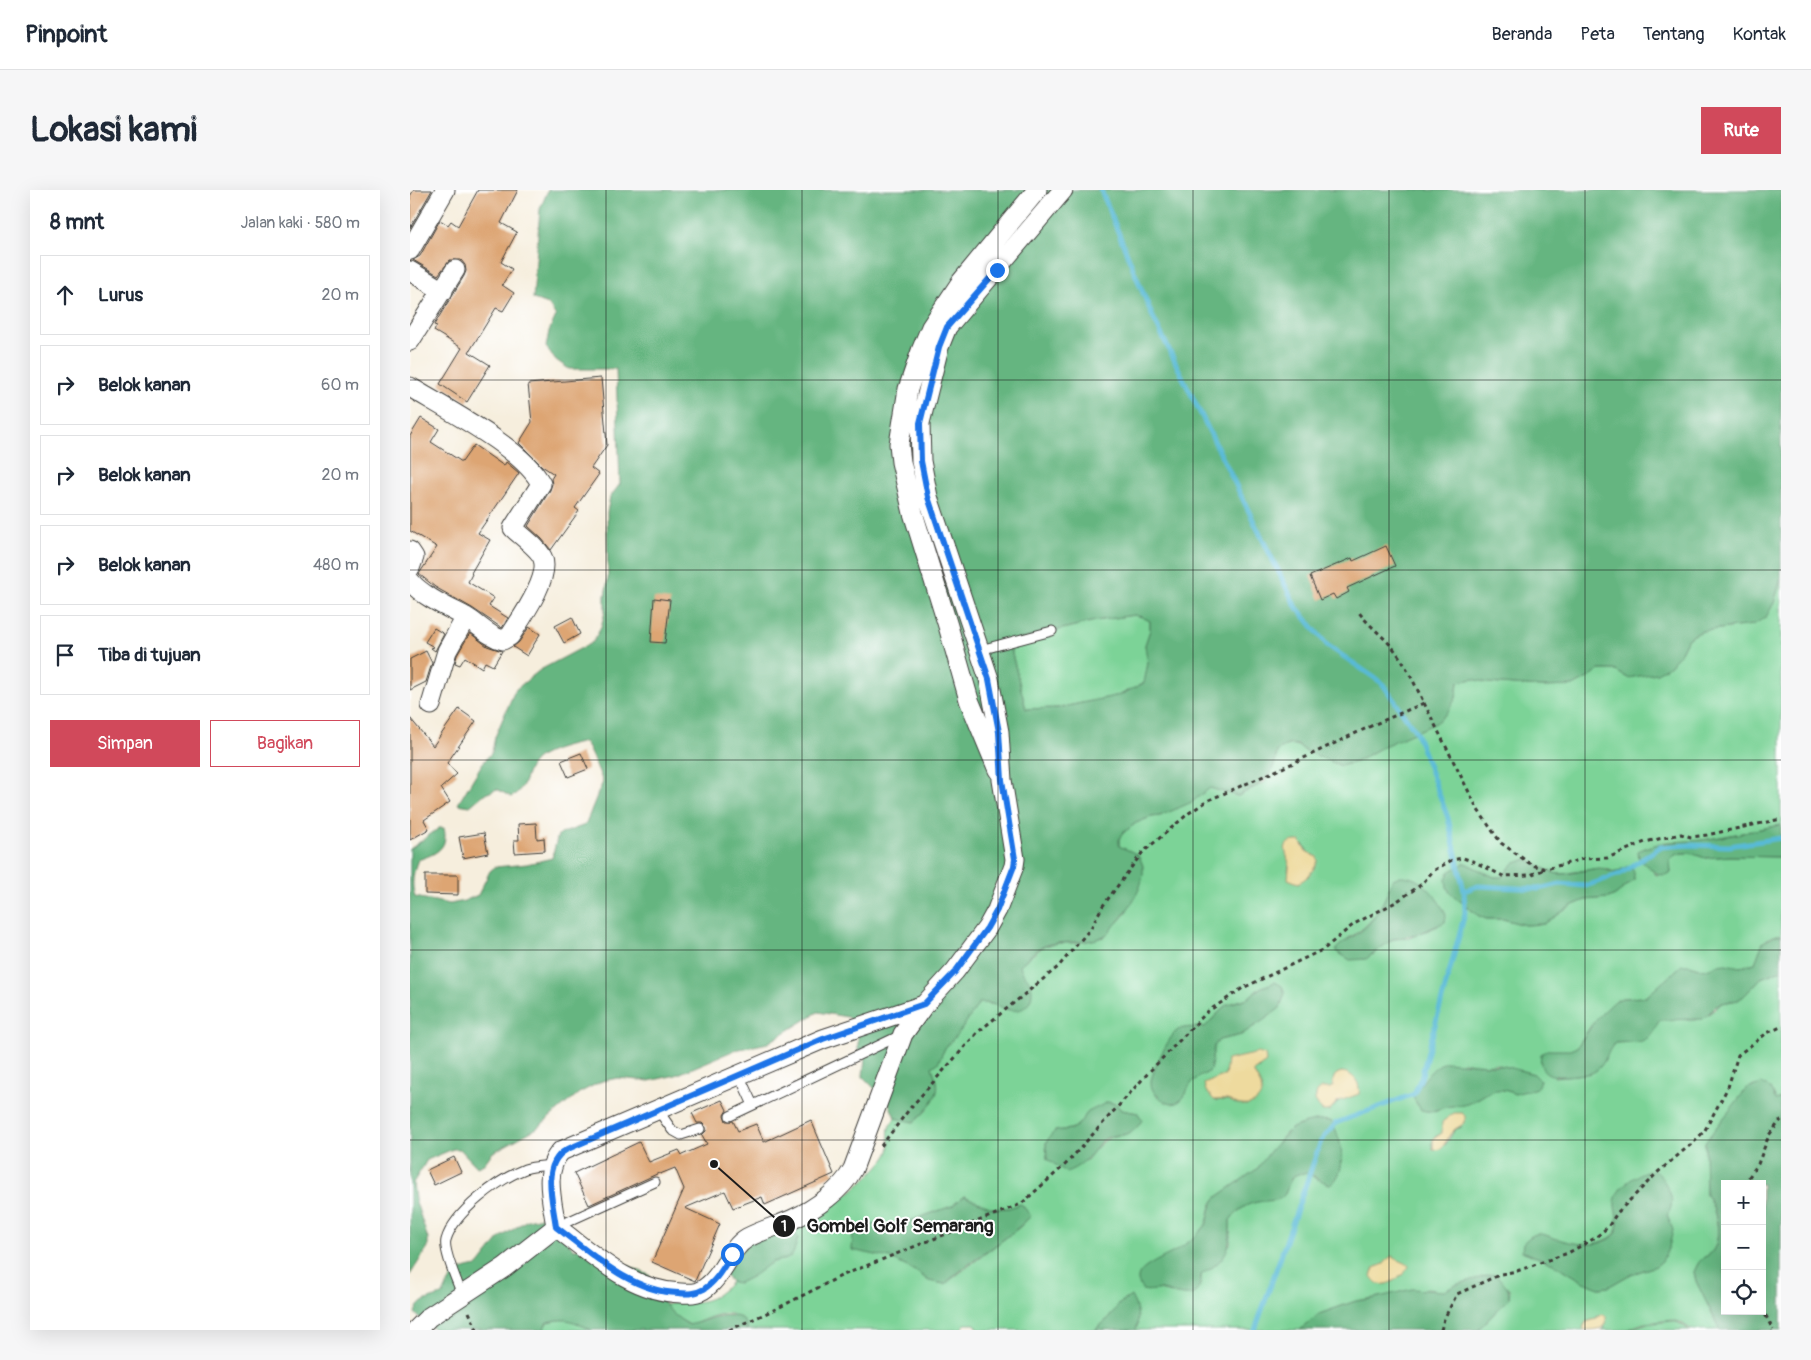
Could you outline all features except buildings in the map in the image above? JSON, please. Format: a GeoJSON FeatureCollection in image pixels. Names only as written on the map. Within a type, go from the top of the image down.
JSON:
{"type":"FeatureCollection","features":[{"type":"Feature","properties":{"kind":"street"},"geometry":{"type":"LineString","coordinates":[[410,250],[445,190]]}},
{"type":"Feature","properties":{"kind":"street"},"geometry":{"type":"LineString","coordinates":[[924,1004],[823,1039],[561,1152],[552,1165],[551,1187],[556,1227],[596,1258],[642,1286],[671,1293],[695,1294],[704,1289],[716,1279],[732,1254],[746,1239],[796,1218],[833,1194],[848,1179],[903,1034],[924,1004],[955,972],[987,928],[997,910],[1015,859],[1002,780],[999,732],[989,679],[928,497],[911,422],[908,389],[930,328],[962,282],[1037,190]]}},
{"type":"Feature","properties":{"kind":"street"},"geometry":{"type":"LineString","coordinates":[[1002,780],[983,738],[969,700],[913,513],[901,462],[899,444],[911,422],[947,327],[1063,190]]}},
{"type":"Feature","properties":{"kind":"street"},"geometry":{"type":"LineString","coordinates":[[410,341],[455,270]]}},
{"type":"Feature","properties":{"kind":"street"},"geometry":{"type":"LineString","coordinates":[[410,271],[442,291]]}},
{"type":"Feature","properties":{"kind":"street"},"geometry":{"type":"LineString","coordinates":[[410,387],[485,432],[537,475],[541,484],[514,528],[540,553],[544,560],[536,592],[521,619],[507,639],[503,640],[418,589],[410,581]]}},
{"type":"Feature","properties":{"kind":"street"},"geometry":{"type":"LineString","coordinates":[[410,551],[414,558],[410,568]]}},
{"type":"Feature","properties":{"kind":"street"},"geometry":{"type":"LineString","coordinates":[[431,705],[447,651],[466,618]]}},
{"type":"Feature","properties":{"kind":"street"},"geometry":{"type":"LineString","coordinates":[[948,626],[970,619]]}},
{"type":"Feature","properties":{"kind":"street"},"geometry":{"type":"LineString","coordinates":[[416,1330],[429,1317],[505,1267],[556,1227]]}},
{"type":"Feature","properties":{"kind":"lane"},"geometry":{"type":"LineString","coordinates":[[980,650],[1052,631]]}},
{"type":"Feature","properties":{"kind":"lane"},"geometry":{"type":"LineString","coordinates":[[730,1116],[903,1034]]}},
{"type":"Feature","properties":{"kind":"lane"},"geometry":{"type":"LineString","coordinates":[[738,1075],[753,1105]]}},
{"type":"Feature","properties":{"kind":"lane"},"geometry":{"type":"LineString","coordinates":[[658,1110],[672,1130],[681,1135],[700,1129]]}},
{"type":"Feature","properties":{"kind":"lane"},"geometry":{"type":"LineString","coordinates":[[462,1295],[450,1264],[445,1241],[460,1215],[489,1189],[526,1168],[552,1165]]}},
{"type":"Feature","properties":{"kind":"lane"},"geometry":{"type":"LineString","coordinates":[[556,1227],[655,1182]]}},
{"type":"Feature","properties":{"kind":"path"},"geometry":{"type":"LineString","coordinates":[[1358,611],[1365,621],[1394,648],[1478,810],[1501,843],[1532,865],[1546,870]]}},
{"type":"Feature","properties":{"kind":"path"},"geometry":{"type":"LineString","coordinates":[[878,1150],[911,1107],[978,1032],[1058,967],[1090,928],[1102,907],[1142,853],[1189,813],[1209,800],[1424,703]]}},
{"type":"Feature","properties":{"kind":"path"},"geometry":{"type":"LineString","coordinates":[[729,1330],[842,1276],[1021,1204],[1066,1164],[1149,1072],[1207,1012],[1243,988],[1324,949],[1354,924],[1396,902],[1422,884],[1433,871],[1452,860],[1464,858],[1504,876],[1530,874],[1583,859],[1607,858],[1645,842],[1681,834],[1691,837],[1707,835],[1781,819]]}},
{"type":"Feature","properties":{"kind":"path"},"geometry":{"type":"LineString","coordinates":[[1441,1330],[1444,1319],[1457,1294],[1501,1274],[1517,1271],[1568,1253],[1595,1238],[1608,1227],[1618,1213],[1658,1172],[1695,1141],[1705,1130],[1728,1087],[1738,1055],[1767,1033],[1781,1027]]}},
{"type":"Feature","properties":{"kind":"path"},"geometry":{"type":"LineString","coordinates":[[1747,1180],[1758,1164],[1769,1135],[1781,1120]]}},
{"type":"Feature","properties":{"kind":"path"},"geometry":{"type":"LineString","coordinates":[[1765,1315],[1772,1330]]}},
{"type":"Feature","properties":{"kind":"green space"},"geometry":{"type":"Polygon","coordinates":[[[548,190],[1781,190],[1781,578],[1774,603],[1766,617],[1753,625],[1702,631],[1688,638],[1681,652],[1671,665],[1657,673],[1628,678],[1614,670],[1599,670],[1573,686],[1541,687],[1488,683],[1473,679],[1458,682],[1456,698],[1447,713],[1436,723],[1384,746],[1356,762],[1341,766],[1304,750],[1298,745],[1290,744],[1277,751],[1273,768],[1265,780],[1238,796],[1210,788],[1192,802],[1160,816],[1151,817],[1136,823],[1123,833],[1119,839],[1119,846],[1137,855],[1143,865],[1141,884],[1132,903],[1104,936],[1089,941],[1044,946],[1034,952],[1020,965],[1030,982],[1032,991],[1032,996],[1025,1007],[1008,1010],[991,1004],[979,1003],[961,1030],[945,1048],[938,1063],[932,1067],[938,1087],[934,1099],[922,1115],[913,1122],[895,1118],[886,1096],[863,1077],[865,1058],[858,1050],[858,1035],[853,1021],[847,1017],[818,1012],[768,1043],[735,1050],[676,1075],[649,1081],[618,1078],[602,1081],[579,1093],[537,1128],[492,1153],[484,1164],[477,1167],[460,1149],[453,1149],[427,1160],[413,1183],[415,1199],[428,1239],[428,1247],[410,1275],[410,849],[439,828],[444,828],[444,841],[439,850],[418,860],[413,878],[415,897],[450,904],[464,901],[478,895],[490,871],[495,867],[527,864],[552,858],[558,835],[585,825],[603,782],[585,742],[558,749],[538,758],[528,771],[521,789],[511,797],[497,789],[483,795],[470,806],[458,804],[482,764],[492,752],[495,737],[515,690],[540,670],[593,642],[601,627],[605,612],[608,579],[607,512],[610,497],[620,484],[616,369],[569,369],[556,360],[546,347],[549,331],[556,316],[548,304],[533,299],[540,209],[548,190]],[[1134,615],[1095,621],[1009,642],[1026,709],[1058,708],[1120,695],[1144,683],[1148,663],[1145,645],[1150,630],[1150,621],[1134,615]]]}},
{"type":"Feature","properties":{"kind":"green space"},"geometry":{"type":"Polygon","coordinates":[[[1781,578],[1781,825],[1717,838],[1661,843],[1639,859],[1646,863],[1656,875],[1671,873],[1669,861],[1675,855],[1683,853],[1691,853],[1705,858],[1730,856],[1781,857],[1781,935],[1766,940],[1755,963],[1740,967],[1718,965],[1704,970],[1690,965],[1676,970],[1646,997],[1622,998],[1615,1001],[1592,1024],[1577,1047],[1571,1050],[1554,1077],[1576,1075],[1602,1063],[1609,1049],[1615,1043],[1638,1042],[1652,1034],[1654,1027],[1660,1020],[1696,1020],[1709,1014],[1722,1003],[1738,1000],[1744,996],[1761,978],[1781,970],[1781,1098],[1776,1100],[1773,1093],[1731,1109],[1705,1142],[1706,1194],[1713,1207],[1718,1231],[1715,1247],[1709,1255],[1701,1260],[1694,1272],[1696,1281],[1720,1330],[1692,1330],[1680,1322],[1672,1320],[1644,1323],[1625,1330],[1601,1330],[1604,1328],[1599,1315],[1593,1320],[1586,1322],[1584,1330],[1478,1330],[1509,1298],[1510,1291],[1499,1278],[1458,1284],[1444,1292],[1428,1289],[1356,1301],[1319,1314],[1300,1330],[1136,1330],[1138,1324],[1119,1304],[1109,1318],[1095,1330],[979,1330],[975,1324],[965,1324],[961,1330],[747,1330],[747,1325],[736,1316],[729,1314],[717,1315],[690,1325],[674,1316],[664,1305],[707,1300],[722,1291],[731,1282],[742,1281],[771,1263],[787,1259],[798,1238],[794,1231],[847,1195],[884,1160],[889,1151],[889,1128],[895,1118],[913,1122],[931,1105],[938,1087],[932,1067],[938,1062],[945,1048],[961,1030],[979,1002],[1010,1010],[1021,973],[1019,965],[1044,946],[1059,943],[1076,943],[1104,937],[1126,913],[1143,866],[1136,855],[1119,846],[1119,839],[1123,833],[1136,823],[1151,817],[1160,816],[1210,788],[1238,796],[1265,782],[1276,759],[1277,751],[1287,745],[1294,745],[1304,750],[1356,762],[1384,746],[1456,698],[1458,682],[1473,679],[1488,683],[1541,687],[1573,686],[1599,670],[1614,670],[1628,678],[1681,652],[1688,638],[1702,631],[1753,625],[1774,603],[1781,578]],[[1303,844],[1289,864],[1288,871],[1308,877],[1310,870],[1316,865],[1303,844]],[[1465,863],[1450,893],[1479,916],[1487,919],[1503,919],[1525,925],[1544,924],[1571,906],[1585,900],[1609,898],[1634,880],[1607,869],[1599,868],[1561,874],[1553,873],[1542,867],[1513,864],[1502,877],[1494,877],[1465,863]],[[1393,880],[1381,906],[1364,928],[1347,939],[1373,955],[1393,939],[1409,938],[1438,926],[1428,890],[1422,884],[1393,880]],[[1275,982],[1260,988],[1248,998],[1226,1005],[1205,1027],[1196,1028],[1155,1070],[1152,1084],[1158,1098],[1190,1085],[1195,1079],[1210,1071],[1214,1046],[1219,1040],[1241,1035],[1280,1008],[1275,982]],[[1463,1062],[1414,1094],[1417,1105],[1426,1111],[1434,1111],[1447,1106],[1472,1101],[1495,1089],[1515,1094],[1534,1074],[1496,1064],[1479,1065],[1463,1062]],[[1260,1068],[1225,1075],[1205,1084],[1214,1100],[1229,1100],[1236,1104],[1260,1085],[1253,1071],[1260,1068]],[[1342,1072],[1334,1078],[1333,1086],[1330,1088],[1332,1108],[1341,1100],[1342,1072]],[[1116,1104],[1088,1112],[1078,1125],[1071,1129],[1055,1131],[1046,1143],[1047,1159],[1087,1160],[1098,1146],[1107,1139],[1124,1135],[1138,1113],[1121,1110],[1116,1104]],[[1321,1120],[1299,1125],[1286,1133],[1257,1169],[1217,1197],[1210,1208],[1205,1226],[1193,1239],[1144,1269],[1154,1289],[1176,1294],[1201,1284],[1201,1275],[1214,1266],[1230,1244],[1230,1220],[1235,1214],[1248,1204],[1285,1194],[1290,1181],[1297,1174],[1306,1173],[1319,1180],[1321,1120]],[[1455,1130],[1436,1136],[1432,1143],[1433,1150],[1446,1144],[1455,1130]],[[964,1196],[952,1206],[896,1226],[864,1224],[890,1258],[917,1272],[929,1281],[945,1284],[1020,1227],[1031,1216],[1021,1204],[1009,1208],[994,1209],[964,1196]],[[1617,1213],[1618,1227],[1610,1238],[1589,1245],[1579,1245],[1545,1235],[1522,1251],[1558,1266],[1584,1282],[1600,1288],[1608,1287],[1629,1275],[1656,1266],[1617,1213]]]}},
{"type":"Feature","properties":{"kind":"green space"},"geometry":{"type":"Polygon","coordinates":[[[1134,615],[1141,616],[1150,621],[1150,630],[1145,645],[1148,663],[1145,683],[1120,695],[1058,708],[1026,709],[1009,642],[1095,621],[1134,615]]]}},
{"type":"Feature","properties":{"kind":"green space"},"geometry":{"type":"Polygon","coordinates":[[[1781,825],[1781,857],[1730,856],[1705,858],[1691,853],[1683,853],[1675,855],[1670,860],[1671,873],[1666,875],[1657,873],[1639,859],[1638,851],[1647,847],[1673,842],[1718,838],[1781,825]]]}},
{"type":"Feature","properties":{"kind":"green space"},"geometry":{"type":"Polygon","coordinates":[[[1527,859],[1559,874],[1593,869],[1607,870],[1614,873],[1628,866],[1634,871],[1634,880],[1615,895],[1608,898],[1585,900],[1571,906],[1544,924],[1525,925],[1503,919],[1486,919],[1479,916],[1450,893],[1447,887],[1446,879],[1449,872],[1465,863],[1494,877],[1502,877],[1513,864],[1527,859]]]}},
{"type":"Feature","properties":{"kind":"green space"},"geometry":{"type":"Polygon","coordinates":[[[1400,876],[1415,879],[1428,888],[1443,908],[1446,915],[1445,922],[1416,935],[1393,939],[1366,959],[1350,960],[1337,952],[1336,949],[1339,946],[1359,933],[1377,913],[1393,879],[1400,876]]]}},
{"type":"Feature","properties":{"kind":"green space"},"geometry":{"type":"Polygon","coordinates":[[[1781,935],[1781,970],[1761,978],[1738,1000],[1722,1003],[1703,1019],[1660,1020],[1651,1035],[1643,1041],[1615,1043],[1596,1071],[1587,1074],[1556,1076],[1551,1075],[1542,1068],[1541,1054],[1547,1050],[1570,1050],[1577,1047],[1597,1018],[1615,1001],[1622,998],[1646,997],[1682,965],[1690,965],[1704,970],[1718,965],[1726,964],[1740,967],[1755,963],[1763,942],[1781,935]]]}},
{"type":"Feature","properties":{"kind":"green space"},"geometry":{"type":"Polygon","coordinates":[[[1275,982],[1282,986],[1285,993],[1280,1008],[1241,1035],[1219,1040],[1214,1046],[1210,1071],[1197,1078],[1189,1086],[1181,1100],[1174,1104],[1164,1101],[1157,1096],[1151,1086],[1152,1078],[1161,1055],[1174,1033],[1184,1028],[1205,1027],[1226,1005],[1248,998],[1260,988],[1275,982]]]}},
{"type":"Feature","properties":{"kind":"green space"},"geometry":{"type":"Polygon","coordinates":[[[1445,1062],[1504,1066],[1534,1074],[1540,1080],[1537,1088],[1515,1094],[1495,1090],[1465,1105],[1434,1111],[1421,1110],[1414,1099],[1414,1094],[1431,1071],[1445,1062]]]}},
{"type":"Feature","properties":{"kind":"green space"},"geometry":{"type":"Polygon","coordinates":[[[1762,1084],[1769,1087],[1776,1100],[1781,1098],[1781,1330],[1720,1330],[1696,1281],[1694,1272],[1697,1265],[1715,1247],[1718,1231],[1713,1207],[1706,1194],[1705,1142],[1747,1088],[1762,1084]]]}},
{"type":"Feature","properties":{"kind":"green space"},"geometry":{"type":"Polygon","coordinates":[[[1108,1102],[1116,1104],[1121,1110],[1138,1113],[1142,1120],[1128,1134],[1113,1136],[1102,1141],[1085,1161],[1066,1172],[1047,1159],[1046,1143],[1055,1131],[1071,1129],[1078,1125],[1088,1112],[1108,1102]]]}},
{"type":"Feature","properties":{"kind":"green space"},"geometry":{"type":"Polygon","coordinates":[[[1321,1120],[1331,1121],[1341,1145],[1342,1164],[1340,1172],[1330,1185],[1306,1173],[1298,1174],[1292,1178],[1281,1198],[1250,1204],[1238,1212],[1230,1220],[1227,1251],[1220,1261],[1201,1275],[1200,1284],[1197,1291],[1193,1294],[1182,1295],[1161,1290],[1142,1290],[1138,1279],[1142,1271],[1176,1251],[1201,1231],[1208,1221],[1212,1204],[1217,1197],[1257,1169],[1271,1150],[1292,1128],[1321,1120]]]}},
{"type":"Feature","properties":{"kind":"green space"},"geometry":{"type":"Polygon","coordinates":[[[1652,1170],[1658,1172],[1665,1183],[1670,1193],[1672,1204],[1667,1215],[1673,1230],[1669,1247],[1662,1261],[1656,1266],[1629,1275],[1608,1287],[1599,1288],[1584,1282],[1558,1266],[1522,1251],[1523,1243],[1536,1234],[1583,1244],[1597,1243],[1611,1238],[1615,1235],[1618,1227],[1615,1206],[1618,1193],[1627,1182],[1652,1170]]]}},
{"type":"Feature","properties":{"kind":"green space"},"geometry":{"type":"Polygon","coordinates":[[[964,1196],[994,1209],[1009,1208],[1021,1204],[1031,1216],[945,1284],[929,1281],[917,1272],[890,1258],[852,1250],[853,1235],[864,1224],[896,1226],[952,1206],[964,1196]]]}},
{"type":"Feature","properties":{"kind":"green space"},"geometry":{"type":"Polygon","coordinates":[[[542,1217],[574,1249],[600,1246],[627,1265],[649,1275],[669,1309],[689,1325],[728,1315],[742,1318],[747,1326],[747,1330],[591,1330],[575,1322],[560,1320],[547,1322],[543,1330],[437,1330],[426,1325],[415,1313],[422,1302],[443,1294],[449,1282],[460,1271],[478,1266],[500,1238],[527,1220],[542,1217]]]}},
{"type":"Feature","properties":{"kind":"green space"},"geometry":{"type":"Polygon","coordinates":[[[787,1227],[794,1231],[798,1238],[793,1254],[787,1259],[772,1262],[753,1276],[739,1283],[731,1282],[720,1270],[717,1262],[729,1245],[746,1236],[787,1227]]]}},
{"type":"Feature","properties":{"kind":"green space"},"geometry":{"type":"Polygon","coordinates":[[[1493,1274],[1507,1287],[1509,1298],[1478,1330],[1300,1330],[1319,1314],[1356,1301],[1412,1289],[1444,1291],[1458,1284],[1493,1274]]]}},
{"type":"Feature","properties":{"kind":"green space"},"geometry":{"type":"Polygon","coordinates":[[[1131,1296],[1137,1312],[1136,1330],[1095,1330],[1109,1318],[1119,1304],[1131,1296]]]}},
{"type":"Feature","properties":{"kind":"green space"},"geometry":{"type":"Polygon","coordinates":[[[564,1319],[572,1320],[591,1330],[543,1330],[547,1322],[564,1319]]]}},
{"type":"Feature","properties":{"kind":"green space"},"geometry":{"type":"Polygon","coordinates":[[[1672,1321],[1690,1330],[1628,1330],[1645,1324],[1672,1321]]]}},
{"type":"Feature","properties":{"kind":"sand"},"geometry":{"type":"Polygon","coordinates":[[[1292,841],[1300,841],[1306,851],[1317,857],[1318,861],[1310,874],[1298,883],[1288,879],[1289,863],[1286,846],[1292,841]]]}},
{"type":"Feature","properties":{"kind":"sand"},"geometry":{"type":"Polygon","coordinates":[[[1258,1053],[1265,1055],[1266,1062],[1253,1071],[1261,1086],[1261,1094],[1257,1101],[1250,1105],[1240,1105],[1227,1100],[1214,1100],[1206,1091],[1204,1084],[1225,1075],[1227,1060],[1258,1053]]]}},
{"type":"Feature","properties":{"kind":"sand"},"geometry":{"type":"Polygon","coordinates":[[[1342,1072],[1353,1076],[1359,1086],[1359,1094],[1337,1102],[1329,1111],[1322,1111],[1315,1100],[1317,1092],[1322,1088],[1333,1086],[1335,1076],[1342,1072]]]}},
{"type":"Feature","properties":{"kind":"sand"},"geometry":{"type":"Polygon","coordinates":[[[1454,1113],[1462,1113],[1465,1116],[1464,1122],[1450,1134],[1443,1146],[1433,1150],[1433,1139],[1442,1133],[1442,1122],[1454,1113]]]}},
{"type":"Feature","properties":{"kind":"sand"},"geometry":{"type":"Polygon","coordinates":[[[1392,1256],[1409,1266],[1401,1276],[1392,1282],[1387,1284],[1378,1283],[1371,1276],[1374,1268],[1384,1264],[1392,1256]]]}},
{"type":"Feature","properties":{"kind":"sand"},"geometry":{"type":"Polygon","coordinates":[[[1603,1314],[1606,1316],[1606,1321],[1603,1327],[1584,1330],[1586,1322],[1603,1314]]]}},
{"type":"Feature","properties":{"kind":"waterway"},"geometry":{"type":"LineString","coordinates":[[1101,190],[1152,315],[1295,605],[1327,645],[1382,683],[1416,732],[1448,818],[1464,891],[1465,913],[1421,1078],[1414,1094],[1336,1123],[1321,1141],[1255,1330]]}},
{"type":"Feature","properties":{"kind":"waterway"},"geometry":{"type":"LineString","coordinates":[[1464,891],[1478,886],[1538,889],[1560,884],[1586,886],[1620,874],[1660,847],[1690,845],[1729,846],[1781,838]]}},
{"type":"Feature","properties":{"kind":"place","name":"Gombel Golf Semarang"},"geometry":{"type":"Point","coordinates":[714,1164]}},
{"type":"Feature","properties":{"kind":"route"},"geometry":{"type":"LineString","coordinates":[[732,1254],[716,1279],[695,1294],[671,1293],[642,1286],[596,1258],[556,1227],[550,1174],[552,1165],[561,1152],[570,1148],[823,1039],[924,1004],[955,972],[987,928],[997,910],[1015,859],[1002,780],[999,732],[989,679],[928,497],[921,461],[920,423],[928,386],[947,327],[997,270]]}}]}
